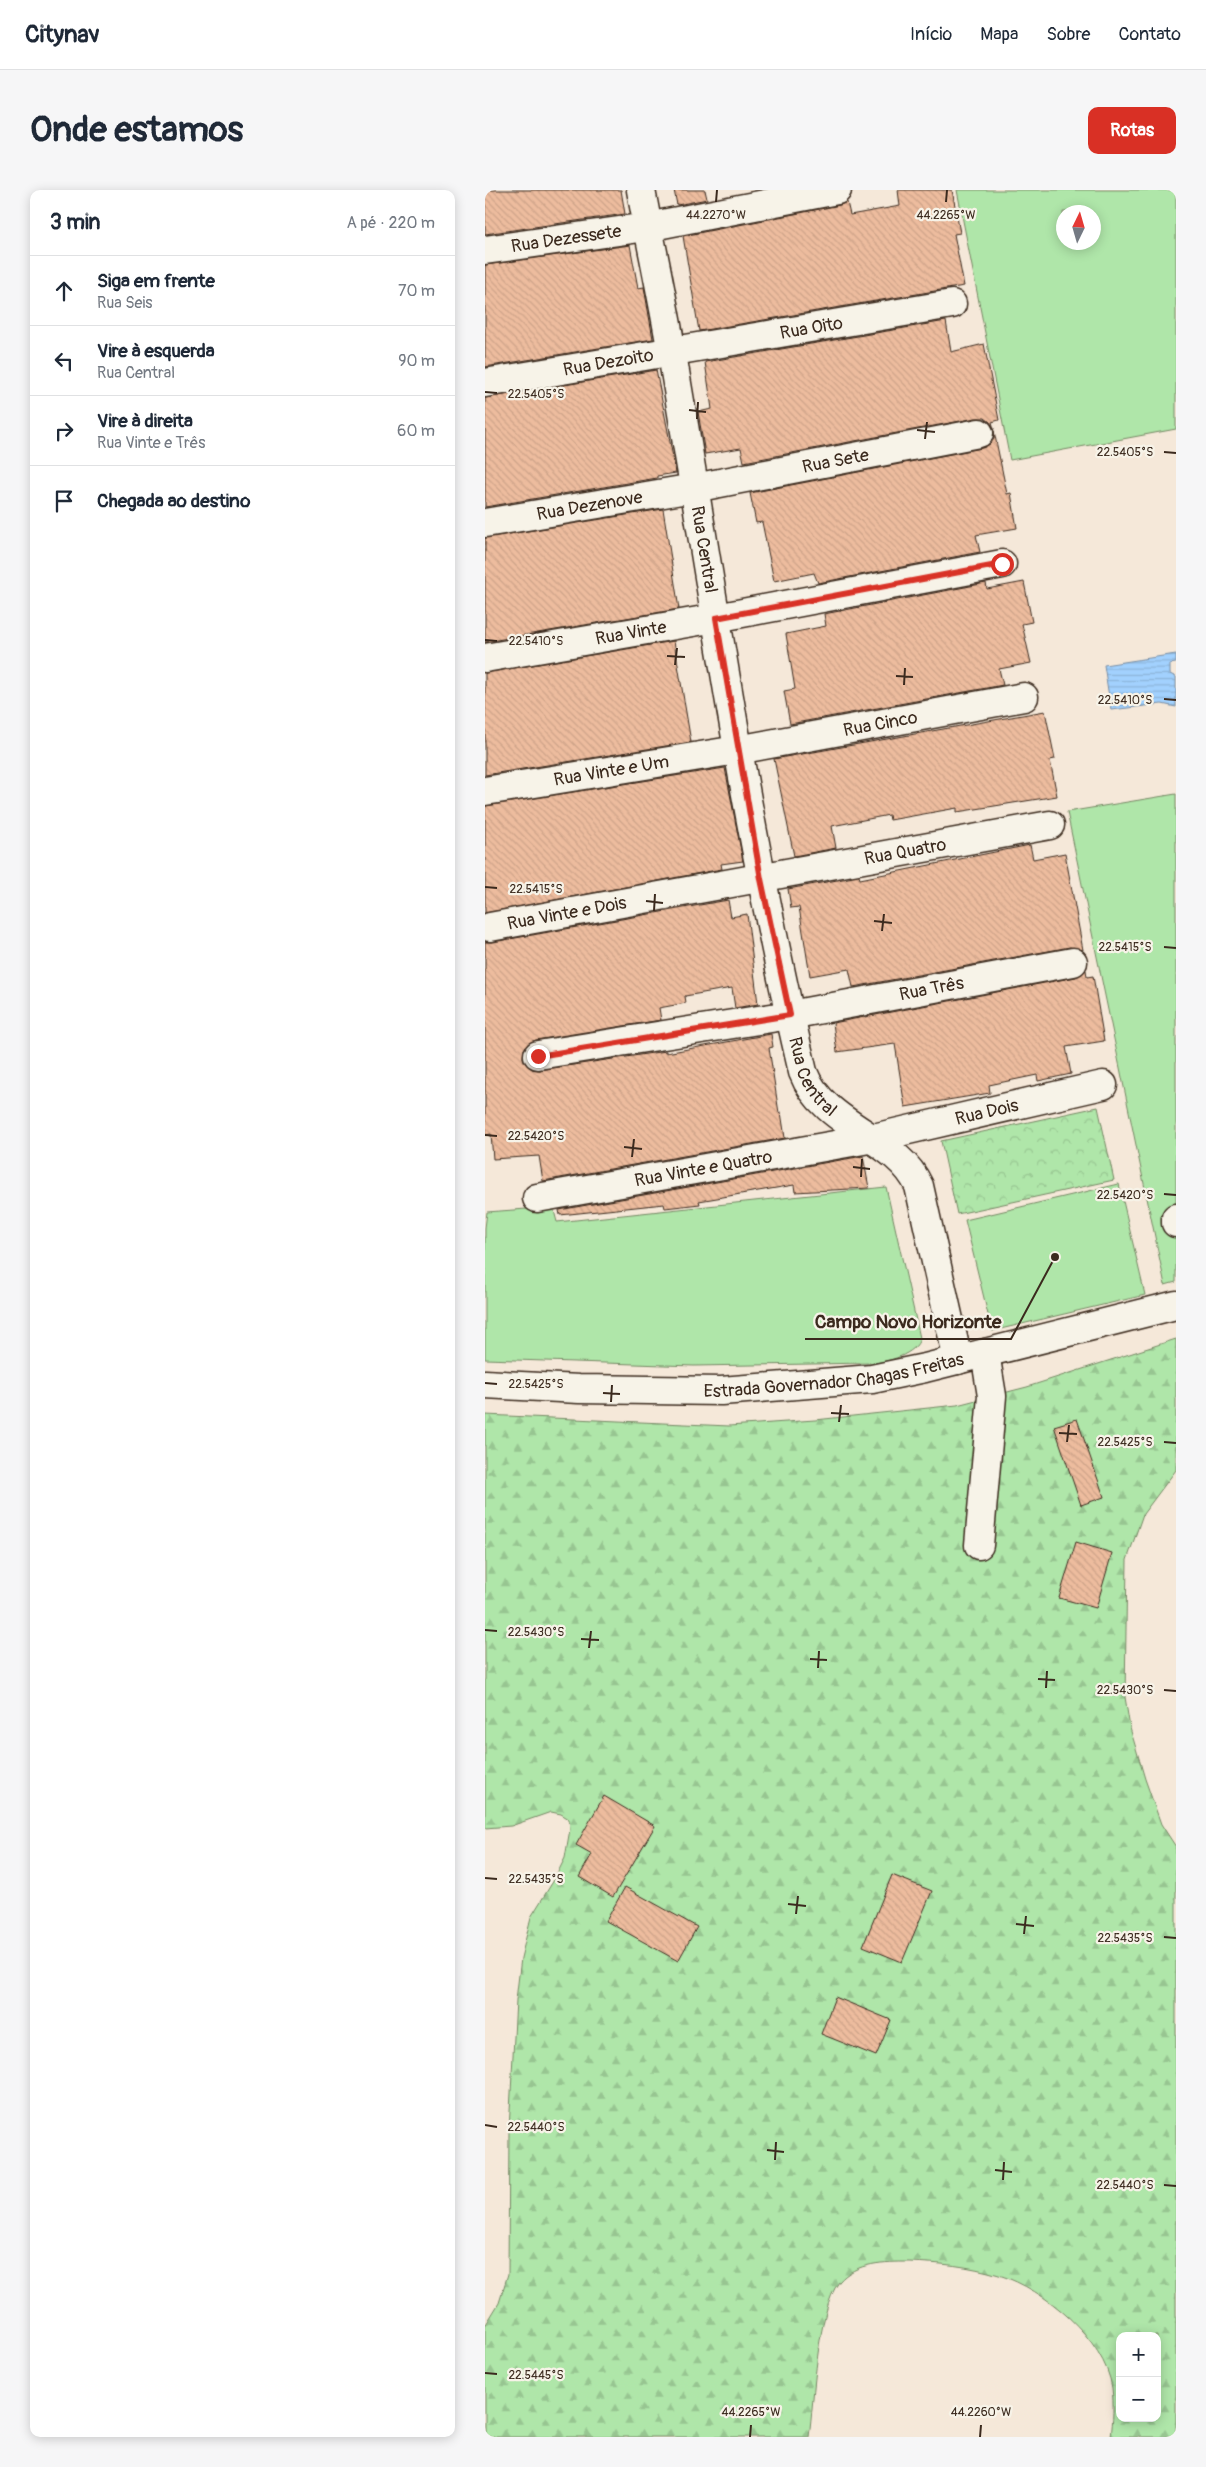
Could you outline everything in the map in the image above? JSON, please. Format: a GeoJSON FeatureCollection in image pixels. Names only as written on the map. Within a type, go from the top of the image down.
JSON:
{"type":"FeatureCollection","features":[{"type":"Feature","properties":{"kind":"street","name":"Rua Central"},"geometry":{"type":"LineString","coordinates":[[641,190],[672,352],[737,750],[761,879],[803,1072],[811,1089],[821,1102],[909,1169],[919,1186],[958,1360]]}},
{"type":"Feature","properties":{"kind":"street","name":"Rua Dezessete"},"geometry":{"type":"LineString","coordinates":[[485,250],[647,227],[837,190]]}},
{"type":"Feature","properties":{"kind":"street","name":"Rua Oito"},"geometry":{"type":"LineString","coordinates":[[672,352],[952,304]]}},
{"type":"Feature","properties":{"kind":"street","name":"Rua Dezoito"},"geometry":{"type":"LineString","coordinates":[[485,383],[672,352]]}},
{"type":"Feature","properties":{"kind":"street","name":"Rua Sete"},"geometry":{"type":"LineString","coordinates":[[694,488],[979,433]]}},
{"type":"Feature","properties":{"kind":"street","name":"Rua Dezenove"},"geometry":{"type":"LineString","coordinates":[[485,523],[694,488]]}},
{"type":"Feature","properties":{"kind":"street","name":"Rua Vinte"},"geometry":{"type":"LineString","coordinates":[[485,658],[716,618],[1002,564]]}},
{"type":"Feature","properties":{"kind":"street","name":"Rua Cinco"},"geometry":{"type":"LineString","coordinates":[[737,750],[1024,697]]}},
{"type":"Feature","properties":{"kind":"street","name":"Rua Vinte e Um"},"geometry":{"type":"LineString","coordinates":[[485,791],[737,750]]}},
{"type":"Feature","properties":{"kind":"street","name":"Rua Quatro"},"geometry":{"type":"LineString","coordinates":[[761,879],[1050,825]]}},
{"type":"Feature","properties":{"kind":"street","name":"Rua Vinte e Dois"},"geometry":{"type":"LineString","coordinates":[[490,927],[761,879]]}},
{"type":"Feature","properties":{"kind":"street","name":"Rua Três"},"geometry":{"type":"LineString","coordinates":[[538,1056],[790,1015],[1073,962]]}},
{"type":"Feature","properties":{"kind":"street","name":"Rua Dois"},"geometry":{"type":"LineString","coordinates":[[869,1139],[1103,1085]]}},
{"type":"Feature","properties":{"kind":"street","name":"Rua Vinte e Quatro"},"geometry":{"type":"LineString","coordinates":[[537,1198],[869,1139]]}},
{"type":"Feature","properties":{"kind":"street"},"geometry":{"type":"LineString","coordinates":[[1176,1218],[1176,1223]]}},
{"type":"Feature","properties":{"kind":"street","name":"Estrada Governador Chagas Freitas"},"geometry":{"type":"LineString","coordinates":[[485,1384],[579,1389],[721,1391],[872,1379],[958,1360],[1176,1305]]}},
{"type":"Feature","properties":{"kind":"street"},"geometry":{"type":"LineString","coordinates":[[979,1545],[984,1508],[986,1448],[992,1396],[985,1353]]}},
{"type":"Feature","properties":{"kind":"green space"},"geometry":{"type":"Polygon","coordinates":[[[957,190],[1176,190],[1176,429],[1010,460],[957,190]]]}},
{"type":"Feature","properties":{"kind":"green space"},"geometry":{"type":"Polygon","coordinates":[[[1176,794],[1176,1282],[1165,1285],[1067,812],[1176,794]]]}},
{"type":"Feature","properties":{"kind":"green space"},"geometry":{"type":"Polygon","coordinates":[[[1098,1107],[1114,1180],[957,1214],[941,1141],[1098,1107]]]}},
{"type":"Feature","properties":{"kind":"green space"},"geometry":{"type":"Polygon","coordinates":[[[1119,1184],[1145,1295],[992,1331],[965,1220],[1119,1184]]]}},
{"type":"Feature","properties":{"kind":"green space"},"geometry":{"type":"Polygon","coordinates":[[[886,1187],[920,1338],[918,1344],[907,1353],[885,1361],[871,1363],[694,1366],[485,1359],[485,1228],[487,1212],[553,1207],[557,1222],[886,1187]]]}},
{"type":"Feature","properties":{"kind":"green space"},"geometry":{"type":"Polygon","coordinates":[[[1176,1339],[1176,1470],[1143,1514],[1127,1560],[1125,1697],[1130,1728],[1145,1779],[1161,1824],[1176,1847],[1176,2437],[1111,2437],[1112,2388],[1107,2370],[1098,2352],[1070,2318],[1035,2292],[999,2275],[977,2269],[932,2263],[890,2262],[871,2264],[854,2270],[839,2282],[832,2295],[821,2334],[809,2437],[485,2437],[485,2326],[499,2303],[508,2274],[509,2130],[516,2000],[521,1958],[531,1917],[565,1858],[570,1829],[569,1819],[561,1814],[551,1812],[511,1826],[485,1828],[485,1415],[729,1426],[815,1420],[957,1405],[1027,1387],[1176,1339]]]}},
{"type":"Feature","properties":{"kind":"water"},"geometry":{"type":"Polygon","coordinates":[[[1176,654],[1176,663],[1170,664],[1170,674],[1176,677],[1176,707],[1162,704],[1111,710],[1104,665],[1176,654]]]}},
{"type":"Feature","properties":{"kind":"building"},"geometry":{"type":"Polygon","coordinates":[[[485,190],[621,190],[625,214],[485,234],[485,190]]]}},
{"type":"Feature","properties":{"kind":"building"},"geometry":{"type":"Polygon","coordinates":[[[674,190],[705,190],[707,199],[677,205],[674,190]]]}},
{"type":"Feature","properties":{"kind":"building"},"geometry":{"type":"Polygon","coordinates":[[[898,190],[952,190],[960,233],[954,234],[964,286],[699,331],[683,236],[840,205],[847,202],[850,215],[900,206],[898,190]]]}},
{"type":"Feature","properties":{"kind":"building"},"geometry":{"type":"Polygon","coordinates":[[[630,245],[638,288],[644,287],[653,339],[485,367],[485,265],[630,245]]]}},
{"type":"Feature","properties":{"kind":"building"},"geometry":{"type":"Polygon","coordinates":[[[946,321],[951,352],[984,344],[999,420],[992,422],[994,429],[985,418],[976,418],[744,462],[741,448],[705,454],[698,412],[712,409],[705,362],[946,321]]]}},
{"type":"Feature","properties":{"kind":"building"},"geometry":{"type":"Polygon","coordinates":[[[656,370],[676,473],[657,476],[657,478],[485,507],[485,398],[656,370]]]}},
{"type":"Feature","properties":{"kind":"building"},"geometry":{"type":"Polygon","coordinates":[[[994,431],[1007,494],[1011,493],[1017,528],[976,535],[980,552],[818,583],[814,573],[774,581],[762,522],[756,523],[750,493],[982,448],[990,444],[994,439],[994,431]]]}},
{"type":"Feature","properties":{"kind":"building"},"geometry":{"type":"Polygon","coordinates":[[[663,509],[679,609],[485,642],[485,538],[663,509]]]}},
{"type":"Feature","properties":{"kind":"building"},"geometry":{"type":"Polygon","coordinates":[[[1024,582],[1032,622],[1022,624],[1031,663],[999,669],[1003,685],[790,724],[784,691],[795,689],[786,634],[826,626],[824,614],[986,583],[987,589],[1024,582]]]}},
{"type":"Feature","properties":{"kind":"building"},"geometry":{"type":"Polygon","coordinates":[[[674,641],[691,742],[485,775],[485,673],[674,641]]]}},
{"type":"Feature","properties":{"kind":"building"},"geometry":{"type":"Polygon","coordinates":[[[1045,711],[1055,759],[1050,760],[1057,796],[957,812],[957,808],[890,820],[889,815],[832,826],[836,848],[794,856],[774,759],[1045,711]]]}},
{"type":"Feature","properties":{"kind":"building"},"geometry":{"type":"Polygon","coordinates":[[[725,768],[743,861],[721,864],[722,869],[485,913],[485,806],[725,768]]]}},
{"type":"Feature","properties":{"kind":"building"},"geometry":{"type":"Polygon","coordinates":[[[1030,845],[1033,859],[1065,853],[1083,950],[1070,947],[853,987],[849,969],[810,976],[799,907],[791,908],[788,889],[859,876],[860,879],[1030,845]]]}},
{"type":"Feature","properties":{"kind":"building"},"geometry":{"type":"Polygon","coordinates":[[[728,900],[731,917],[747,914],[758,1004],[735,1008],[732,988],[685,996],[686,1003],[659,1008],[661,1020],[536,1040],[529,1043],[524,1049],[523,1058],[532,1069],[540,1070],[666,1051],[666,1053],[771,1034],[773,1047],[769,1048],[779,1113],[781,1112],[785,1138],[543,1181],[539,1156],[493,1159],[491,1134],[485,1135],[485,942],[728,900]]]}},
{"type":"Feature","properties":{"kind":"building"},"geometry":{"type":"Polygon","coordinates":[[[1086,970],[1087,977],[1093,976],[1104,1041],[1066,1047],[1071,1074],[1038,1081],[1037,1075],[989,1085],[990,1093],[905,1107],[895,1044],[837,1052],[833,1023],[1076,977],[1086,970]]]}},
{"type":"Feature","properties":{"kind":"building"},"geometry":{"type":"Polygon","coordinates":[[[863,1156],[869,1188],[795,1192],[794,1185],[699,1201],[700,1204],[665,1208],[664,1204],[560,1215],[559,1210],[863,1156]]]}},
{"type":"Feature","properties":{"kind":"building"},"geometry":{"type":"Polygon","coordinates":[[[1077,1419],[1104,1497],[1081,1505],[1054,1426],[1077,1419]]]}},
{"type":"Feature","properties":{"kind":"building"},"geometry":{"type":"Polygon","coordinates":[[[1076,1542],[1112,1553],[1096,1608],[1059,1598],[1076,1542]]]}},
{"type":"Feature","properties":{"kind":"building"},"geometry":{"type":"Polygon","coordinates":[[[604,1796],[655,1826],[613,1897],[579,1877],[592,1854],[576,1845],[604,1796]]]}},
{"type":"Feature","properties":{"kind":"building"},"geometry":{"type":"Polygon","coordinates":[[[892,1875],[932,1891],[902,1962],[863,1946],[892,1875]]]}},
{"type":"Feature","properties":{"kind":"building"},"geometry":{"type":"Polygon","coordinates":[[[625,1887],[697,1927],[678,1961],[606,1921],[625,1887]]]}},
{"type":"Feature","properties":{"kind":"building"},"geometry":{"type":"Polygon","coordinates":[[[835,1997],[891,2020],[876,2056],[821,2034],[835,1997]]]}},
{"type":"Feature","properties":{"kind":"place","name":"Campo Novo Horizonte"},"geometry":{"type":"Point","coordinates":[1055,1257]}},
{"type":"Feature","properties":{"kind":"route"},"geometry":{"type":"LineString","coordinates":[[538,1056],[790,1015],[761,879],[737,750],[716,618],[1002,564]]}}]}
